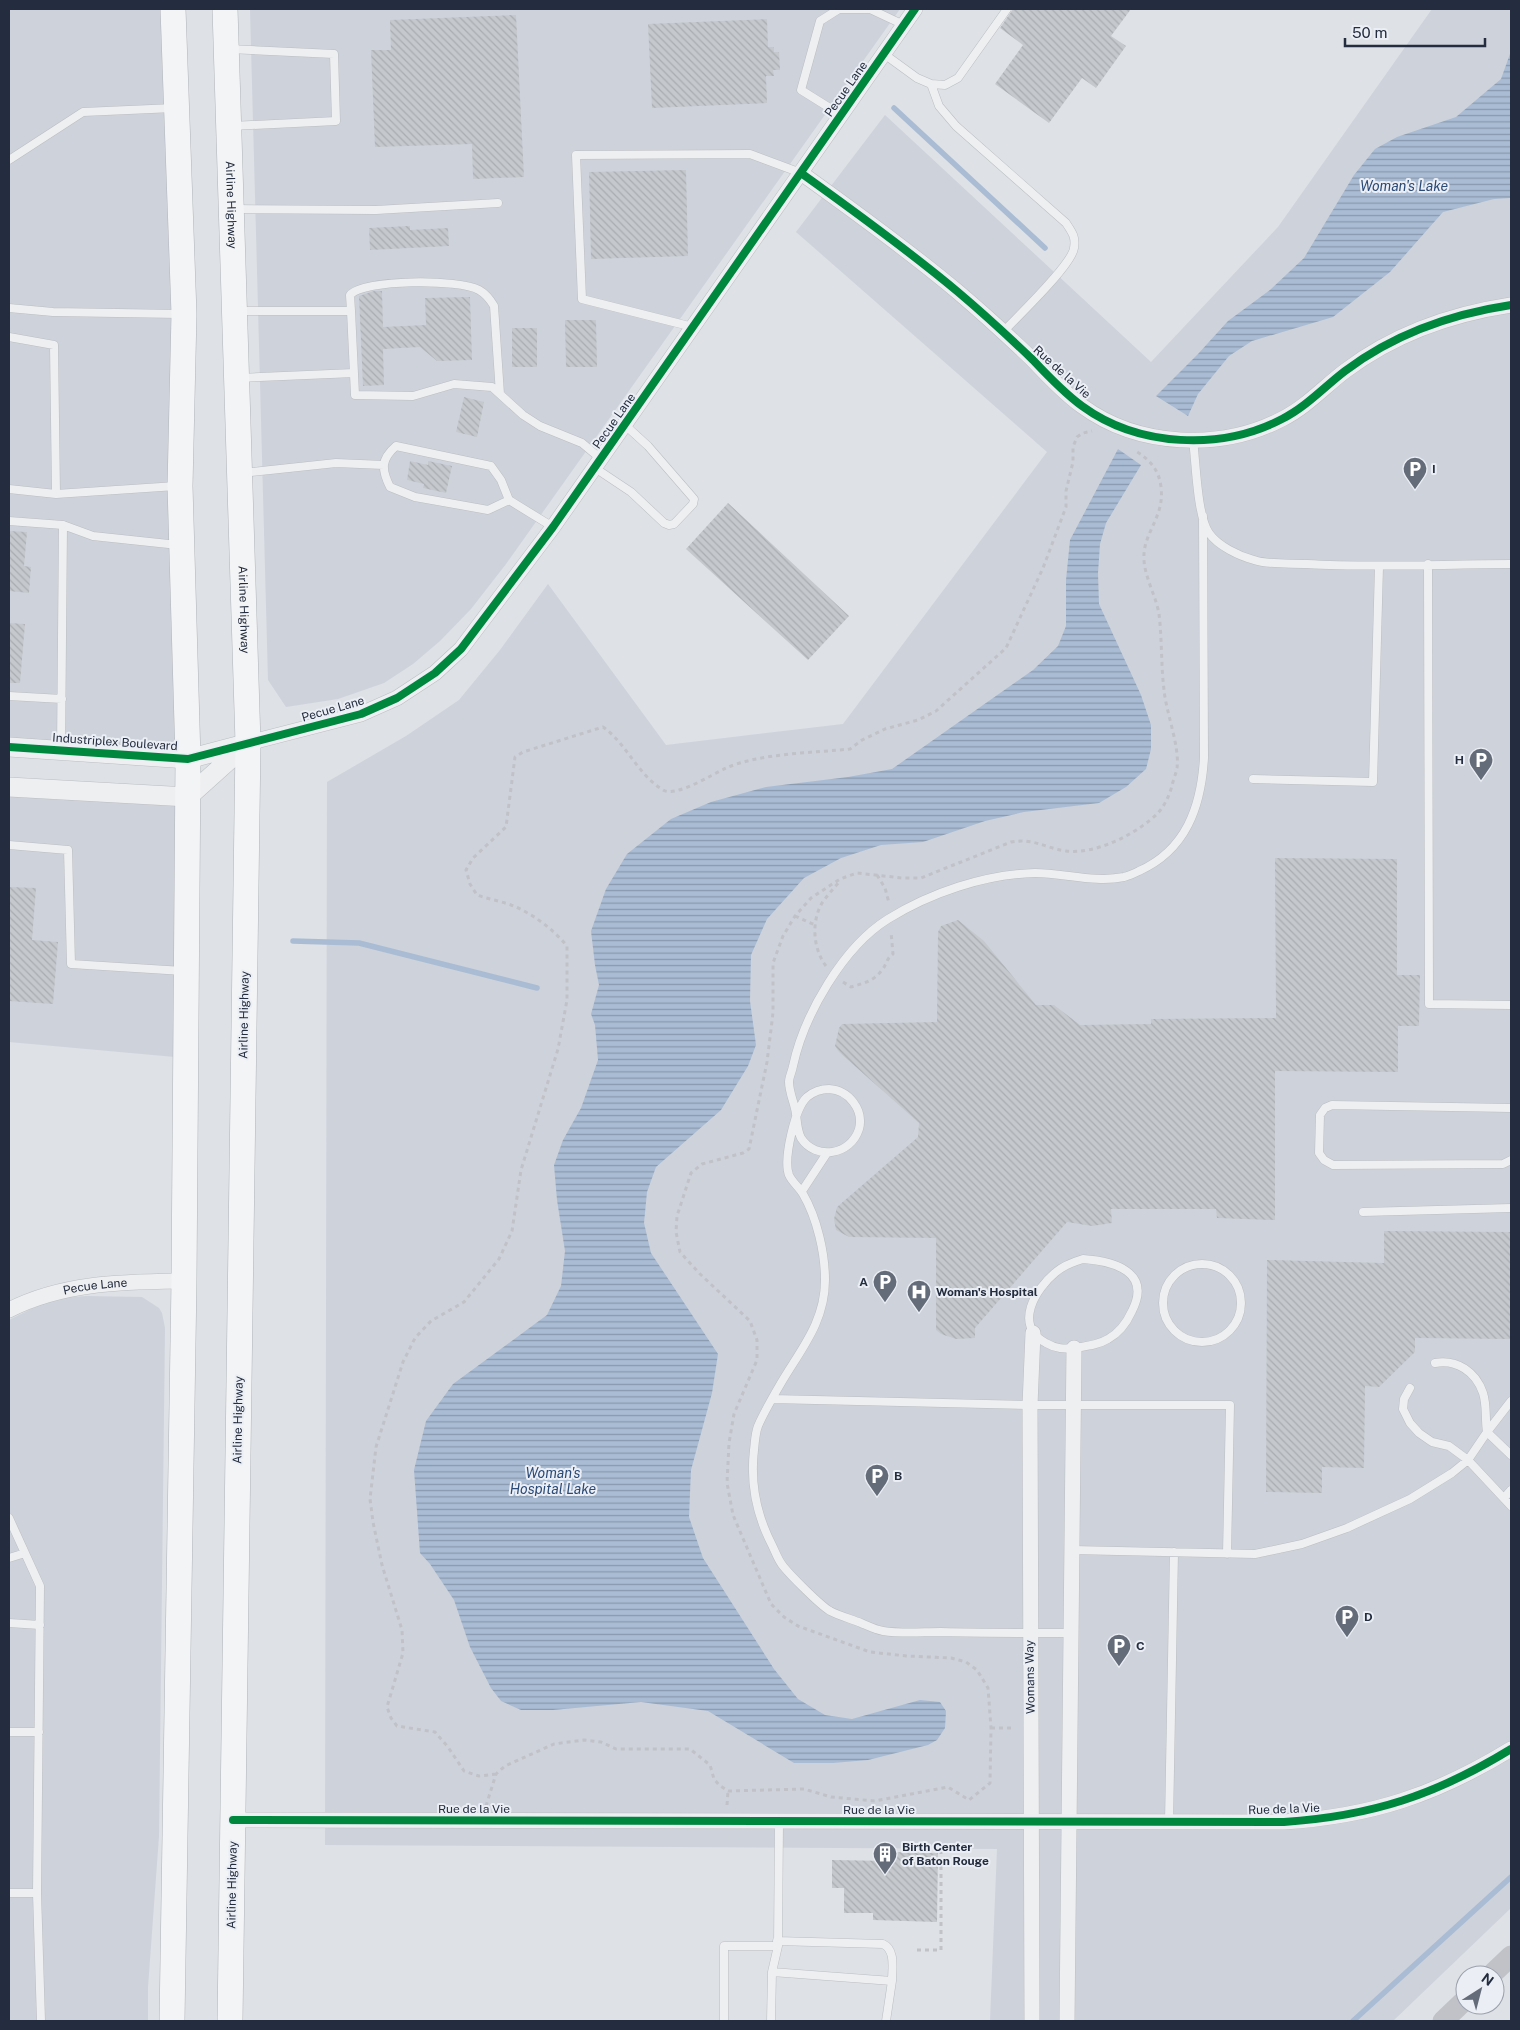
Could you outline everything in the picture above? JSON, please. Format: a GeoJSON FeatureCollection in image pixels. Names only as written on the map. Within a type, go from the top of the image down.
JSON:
{"type":"FeatureCollection","features":[{"type":"Feature","properties":{"kind":"highway"},"geometry":{"type":"LineString","coordinates":[[172,9],[184,314],[180,486],[188,758],[184,1281],[172,2021]]}},
{"type":"Feature","properties":{"kind":"highway","name":"Airline Highway"},"geometry":{"type":"LineString","coordinates":[[225,9],[248,743],[230,2021]]}},
{"type":"Feature","properties":{"kind":"main road"},"geometry":{"type":"LineString","coordinates":[[1502,1965],[1511,1956]]}},
{"type":"Feature","properties":{"kind":"main road"},"geometry":{"type":"LineString","coordinates":[[1443,2021],[1455,2010]]}},
{"type":"Feature","properties":{"kind":"street","name":"Pecue Lane"},"geometry":{"type":"LineString","coordinates":[[248,743],[361,714],[397,698],[435,673],[462,649],[553,527],[915,9]]}},
{"type":"Feature","properties":{"kind":"street","name":"Rue de la Vie"},"geometry":{"type":"LineString","coordinates":[[801,172],[959,292],[1059,387],[1090,411],[1121,427],[1142,434],[1178,440],[1203,440],[1245,434],[1282,419],[1312,399],[1345,370],[1400,337],[1437,322],[1472,312],[1511,305]]}},
{"type":"Feature","properties":{"kind":"street","name":"Industriplex Boulevard"},"geometry":{"type":"LineString","coordinates":[[9,747],[188,758],[248,743]]}},
{"type":"Feature","properties":{"kind":"street"},"geometry":{"type":"LineString","coordinates":[[9,787],[188,797],[248,743]]}},
{"type":"Feature","properties":{"kind":"street","name":"Pecue Lane"},"geometry":{"type":"LineString","coordinates":[[9,1310],[29,1299],[55,1291],[92,1284],[184,1281]]}},
{"type":"Feature","properties":{"kind":"street","name":"Womans Way"},"geometry":{"type":"LineString","coordinates":[[1032,1333],[1030,1405],[1032,2021]]}},
{"type":"Feature","properties":{"kind":"street"},"geometry":{"type":"LineString","coordinates":[[1067,2021],[1074,1348]]}},
{"type":"Feature","properties":{"kind":"street","name":"Rue de la Vie"},"geometry":{"type":"LineString","coordinates":[[232,1820],[1284,1822],[1362,1813],[1403,1802],[1441,1787],[1478,1769],[1511,1749]]}},
{"type":"Feature","properties":{"kind":"lane"},"geometry":{"type":"LineString","coordinates":[[841,115],[801,90],[820,21],[840,9],[870,9],[904,25]]}},
{"type":"Feature","properties":{"kind":"lane"},"geometry":{"type":"LineString","coordinates":[[884,54],[917,78],[931,84],[946,85],[958,78],[1007,9]]}},
{"type":"Feature","properties":{"kind":"lane"},"geometry":{"type":"LineString","coordinates":[[226,49],[334,54],[336,121],[229,126]]}},
{"type":"Feature","properties":{"kind":"lane"},"geometry":{"type":"LineString","coordinates":[[931,84],[939,106],[956,126],[1066,223],[1074,236],[1074,250],[1065,265],[1003,332]]}},
{"type":"Feature","properties":{"kind":"lane"},"geometry":{"type":"LineString","coordinates":[[9,160],[83,112],[176,108]]}},
{"type":"Feature","properties":{"kind":"lane"},"geometry":{"type":"LineString","coordinates":[[693,327],[582,299],[576,155],[750,154],[801,172]]}},
{"type":"Feature","properties":{"kind":"lane"},"geometry":{"type":"LineString","coordinates":[[232,209],[376,210],[498,203]]}},
{"type":"Feature","properties":{"kind":"lane"},"geometry":{"type":"LineString","coordinates":[[500,394],[494,306],[488,296],[477,289],[457,284],[423,282],[363,288],[350,295],[355,395],[413,396],[454,384],[492,387],[523,416],[540,426],[582,443],[598,463],[664,523],[674,524],[693,504],[694,499],[648,446],[625,425]]}},
{"type":"Feature","properties":{"kind":"lane"},"geometry":{"type":"LineString","coordinates":[[9,308],[53,312],[184,314]]}},
{"type":"Feature","properties":{"kind":"lane"},"geometry":{"type":"LineString","coordinates":[[235,311],[351,311]]}},
{"type":"Feature","properties":{"kind":"lane"},"geometry":{"type":"LineString","coordinates":[[9,337],[54,345],[56,494]]}},
{"type":"Feature","properties":{"kind":"lane"},"geometry":{"type":"LineString","coordinates":[[237,378],[354,373]]}},
{"type":"Feature","properties":{"kind":"lane"},"geometry":{"type":"LineString","coordinates":[[1071,1634],[881,1631],[828,1610],[783,1566],[763,1528],[751,1479],[757,1430],[772,1400],[810,1338],[819,1318],[824,1298],[825,1277],[816,1225],[802,1191],[790,1177],[787,1165],[788,1151],[797,1116],[800,1106],[806,1098],[820,1090],[836,1090],[846,1095],[854,1102],[859,1111],[860,1122],[856,1136],[846,1147],[837,1152],[817,1151],[801,1137],[797,1127],[797,1116],[789,1082],[797,1049],[816,1005],[838,970],[858,945],[882,922],[910,906],[952,889],[996,877],[1035,873],[1101,878],[1126,877],[1153,865],[1172,850],[1181,836],[1196,810],[1203,776],[1203,516],[1193,440]]}},
{"type":"Feature","properties":{"kind":"lane"},"geometry":{"type":"LineString","coordinates":[[509,500],[488,510],[415,497],[390,487],[383,473],[386,454],[396,446],[490,466],[501,480],[509,500],[553,527]]}},
{"type":"Feature","properties":{"kind":"lane"},"geometry":{"type":"LineString","coordinates":[[240,473],[336,463],[384,466]]}},
{"type":"Feature","properties":{"kind":"lane"},"geometry":{"type":"LineString","coordinates":[[9,489],[56,494],[180,486]]}},
{"type":"Feature","properties":{"kind":"lane"},"geometry":{"type":"LineString","coordinates":[[1203,516],[1209,533],[1214,538],[1226,548],[1255,561],[1379,567],[1428,564],[1511,564]]}},
{"type":"Feature","properties":{"kind":"lane"},"geometry":{"type":"LineString","coordinates":[[9,521],[63,525],[93,536],[182,545]]}},
{"type":"Feature","properties":{"kind":"lane"},"geometry":{"type":"LineString","coordinates":[[61,750],[63,525]]}},
{"type":"Feature","properties":{"kind":"lane"},"geometry":{"type":"LineString","coordinates":[[1428,564],[1429,1004],[1511,1005]]}},
{"type":"Feature","properties":{"kind":"lane"},"geometry":{"type":"LineString","coordinates":[[1252,779],[1373,782],[1379,567]]}},
{"type":"Feature","properties":{"kind":"lane"},"geometry":{"type":"LineString","coordinates":[[9,696],[62,699]]}},
{"type":"Feature","properties":{"kind":"lane"},"geometry":{"type":"LineString","coordinates":[[9,845],[68,850],[70,964],[187,971]]}},
{"type":"Feature","properties":{"kind":"lane"},"geometry":{"type":"LineString","coordinates":[[1511,1108],[1332,1105],[1325,1108],[1320,1115],[1319,1154],[1324,1160],[1333,1165],[1503,1164],[1511,1160]]}},
{"type":"Feature","properties":{"kind":"lane"},"geometry":{"type":"LineString","coordinates":[[802,1191],[827,1153]]}},
{"type":"Feature","properties":{"kind":"lane"},"geometry":{"type":"LineString","coordinates":[[1362,1212],[1511,1208]]}},
{"type":"Feature","properties":{"kind":"lane"},"geometry":{"type":"LineString","coordinates":[[1083,1259],[1100,1260],[1116,1264],[1136,1280],[1139,1289],[1138,1299],[1128,1319],[1113,1336],[1094,1346],[1074,1348],[1056,1348],[1044,1343],[1032,1333],[1028,1313],[1036,1296],[1055,1272],[1069,1263],[1083,1259]]}},
{"type":"Feature","properties":{"kind":"lane"},"geometry":{"type":"LineString","coordinates":[[1204,1264],[1216,1266],[1227,1272],[1236,1282],[1240,1293],[1241,1306],[1239,1318],[1232,1328],[1222,1336],[1211,1341],[1197,1341],[1185,1338],[1174,1330],[1165,1312],[1164,1293],[1170,1281],[1179,1271],[1191,1265],[1204,1264]]}},
{"type":"Feature","properties":{"kind":"lane"},"geometry":{"type":"LineString","coordinates":[[1435,1363],[1446,1361],[1455,1364],[1477,1380],[1483,1394],[1487,1432],[1511,1454]]}},
{"type":"Feature","properties":{"kind":"lane"},"geometry":{"type":"LineString","coordinates":[[1410,1388],[1404,1399],[1403,1409],[1419,1433],[1432,1442],[1449,1446],[1468,1460],[1511,1506]]}},
{"type":"Feature","properties":{"kind":"lane"},"geometry":{"type":"LineString","coordinates":[[772,1400],[1030,1405],[1230,1405],[1227,1554]]}},
{"type":"Feature","properties":{"kind":"lane"},"geometry":{"type":"LineString","coordinates":[[1072,1550],[1255,1554],[1302,1544],[1347,1528],[1410,1499],[1468,1460],[1511,1401]]}},
{"type":"Feature","properties":{"kind":"lane"},"geometry":{"type":"LineString","coordinates":[[1504,1498],[1511,1490]]}},
{"type":"Feature","properties":{"kind":"lane"},"geometry":{"type":"LineString","coordinates":[[9,1518],[40,1586],[38,1893],[41,2021]]}},
{"type":"Feature","properties":{"kind":"lane"},"geometry":{"type":"LineString","coordinates":[[1169,1822],[1174,1552]]}},
{"type":"Feature","properties":{"kind":"lane"},"geometry":{"type":"LineString","coordinates":[[9,1558],[25,1553]]}},
{"type":"Feature","properties":{"kind":"lane"},"geometry":{"type":"LineString","coordinates":[[9,1624],[40,1626]]}},
{"type":"Feature","properties":{"kind":"lane"},"geometry":{"type":"LineString","coordinates":[[9,1732],[39,1732]]}},
{"type":"Feature","properties":{"kind":"lane"},"geometry":{"type":"LineString","coordinates":[[771,2021],[772,1972],[778,1944],[779,1821]]}},
{"type":"Feature","properties":{"kind":"lane"},"geometry":{"type":"LineString","coordinates":[[9,1894],[38,1893]]}},
{"type":"Feature","properties":{"kind":"lane"},"geometry":{"type":"LineString","coordinates":[[724,2021],[724,1946],[778,1944],[883,1944],[888,1946],[891,1951],[892,1981],[886,2021]]}},
{"type":"Feature","properties":{"kind":"lane"},"geometry":{"type":"LineString","coordinates":[[772,1972],[892,1981]]}},
{"type":"Feature","properties":{"kind":"path"},"geometry":{"type":"LineString","coordinates":[[1100,433],[1088,432],[1076,437],[1073,462],[1066,491],[1066,507],[1043,568],[1006,648],[930,714],[918,720],[886,729],[862,740],[850,749],[749,760],[674,792],[665,792],[644,775],[611,732],[603,727],[523,752],[514,757],[506,827],[473,858],[466,870],[470,884],[477,895],[512,905],[558,934],[567,946],[567,1000],[558,1049],[522,1170],[512,1231],[499,1259],[464,1302],[431,1321],[414,1338],[402,1362],[376,1447],[370,1499],[372,1522],[382,1565],[402,1630],[403,1653],[387,1707],[391,1718],[397,1726],[435,1732],[464,1771],[479,1776],[496,1774],[506,1766],[554,1744],[584,1740],[601,1742],[616,1749],[690,1749],[710,1765],[714,1779],[728,1791],[804,1789],[831,1797],[876,1800],[948,1787],[969,1800],[990,1784],[992,1728],[988,1688],[977,1670],[966,1662],[951,1658],[870,1652],[798,1626],[784,1617],[771,1604],[732,1515],[727,1483],[729,1443],[734,1414],[757,1360],[757,1340],[750,1321],[680,1252],[676,1232],[676,1216],[691,1173],[702,1164],[743,1153],[749,1149],[767,1062],[773,1013],[774,963],[783,936],[795,916],[812,898],[840,880],[857,873],[921,878],[1011,842],[1024,839],[1066,851],[1083,851],[1105,846],[1131,834],[1158,812],[1168,798],[1177,767],[1173,734],[1164,692],[1159,614],[1144,560],[1147,540],[1161,512],[1161,488],[1155,468],[1146,457],[1130,448]]}},
{"type":"Feature","properties":{"kind":"path"},"geometry":{"type":"LineString","coordinates":[[795,916],[815,925]]}},
{"type":"Feature","properties":{"kind":"path"},"geometry":{"type":"LineString","coordinates":[[992,1728],[1011,1728]]}},
{"type":"Feature","properties":{"kind":"path"},"geometry":{"type":"LineString","coordinates":[[482,1820],[496,1774]]}},
{"type":"Feature","properties":{"kind":"path"},"geometry":{"type":"LineString","coordinates":[[917,1950],[941,1950],[941,1843]]}},
{"type":"Feature","properties":{"kind":"shaded area"},"geometry":{"type":"Polygon","coordinates":[[[9,9],[164,9],[188,759],[9,747],[9,9]]]}},
{"type":"Feature","properties":{"kind":"shaded area"},"geometry":{"type":"Polygon","coordinates":[[[250,9],[900,9],[506,564],[471,609],[440,641],[413,664],[384,683],[338,699],[286,707],[268,680],[250,9]]]}},
{"type":"Feature","properties":{"kind":"shaded area","name":"Woman's Hospital"},"geometry":{"type":"Polygon","coordinates":[[[1432,9],[1511,9],[1511,1908],[1393,2021],[990,2021],[997,1849],[325,1845],[327,782],[406,736],[459,700],[500,650],[548,584],[666,745],[843,724],[1047,452],[796,232],[885,115],[1151,362],[1278,227],[1432,9]]]}},
{"type":"Feature","properties":{"kind":"shaded area"},"geometry":{"type":"Polygon","coordinates":[[[9,787],[188,797],[186,1058],[9,1042],[9,787]]]}},
{"type":"Feature","properties":{"kind":"shaded area"},"geometry":{"type":"Polygon","coordinates":[[[86,1296],[142,1297],[159,1308],[165,1328],[159,1836],[148,1987],[148,2021],[9,2021],[9,1320],[41,1304],[62,1298],[86,1296]]]}},
{"type":"Feature","properties":{"kind":"water","name":"Woman's Lake"},"geometry":{"type":"Polygon","coordinates":[[[1511,51],[1511,198],[1494,199],[1443,212],[1390,272],[1333,317],[1252,341],[1229,356],[1198,394],[1188,416],[1156,396],[1228,321],[1270,290],[1304,258],[1354,175],[1375,149],[1397,137],[1456,117],[1501,79],[1511,51]]]}},
{"type":"Feature","properties":{"kind":"water","name":"Woman's Hospital Lake"},"geometry":{"type":"Polygon","coordinates":[[[1118,449],[1141,465],[1106,523],[1100,544],[1098,573],[1099,604],[1141,695],[1151,725],[1151,749],[1146,769],[1126,787],[1099,803],[1024,812],[985,821],[923,842],[881,845],[841,858],[804,878],[767,919],[751,955],[750,1001],[756,1045],[748,1066],[721,1110],[656,1167],[647,1192],[644,1223],[651,1253],[718,1354],[712,1393],[691,1470],[689,1517],[703,1558],[774,1669],[798,1699],[825,1715],[852,1719],[920,1700],[940,1702],[946,1711],[945,1728],[937,1740],[928,1745],[868,1760],[833,1763],[794,1763],[708,1711],[641,1702],[553,1710],[521,1710],[501,1701],[491,1688],[470,1647],[454,1600],[430,1564],[420,1553],[414,1470],[426,1421],[453,1384],[547,1315],[561,1286],[565,1251],[554,1165],[563,1140],[581,1108],[598,1060],[595,1025],[591,1014],[599,985],[591,931],[606,889],[627,854],[671,819],[711,802],[766,787],[848,777],[892,769],[1033,670],[1058,646],[1066,626],[1066,580],[1070,540],[1118,449]]]}},
{"type":"Feature","properties":{"kind":"building"},"geometry":{"type":"Polygon","coordinates":[[[1013,9],[1131,9],[1111,36],[1126,46],[1096,88],[1082,78],[1049,123],[995,84],[1023,45],[1000,28],[1013,9]]]}},
{"type":"Feature","properties":{"kind":"building"},"geometry":{"type":"Polygon","coordinates":[[[516,15],[524,177],[473,179],[472,144],[375,147],[371,50],[391,50],[390,20],[516,15]]]}},
{"type":"Feature","properties":{"kind":"building"},"geometry":{"type":"Polygon","coordinates":[[[767,19],[768,47],[774,47],[774,52],[779,52],[780,70],[773,70],[774,76],[766,76],[767,103],[652,108],[648,24],[767,19]]]}},
{"type":"Feature","properties":{"kind":"building"},"geometry":{"type":"Polygon","coordinates":[[[686,170],[688,256],[591,259],[589,172],[686,170]]]}},
{"type":"Feature","properties":{"kind":"building"},"geometry":{"type":"Polygon","coordinates":[[[410,226],[410,230],[448,228],[449,246],[370,250],[369,228],[410,226]]]}},
{"type":"Feature","properties":{"kind":"building"},"geometry":{"type":"Polygon","coordinates":[[[374,291],[382,291],[383,327],[426,325],[425,298],[470,297],[472,360],[437,361],[420,347],[383,349],[384,385],[363,386],[359,296],[374,291]]]}},
{"type":"Feature","properties":{"kind":"building"},"geometry":{"type":"Polygon","coordinates":[[[565,320],[596,320],[597,367],[566,367],[565,320]]]}},
{"type":"Feature","properties":{"kind":"building"},"geometry":{"type":"Polygon","coordinates":[[[512,328],[537,328],[537,367],[512,367],[512,328]]]}},
{"type":"Feature","properties":{"kind":"building"},"geometry":{"type":"Polygon","coordinates":[[[464,397],[484,402],[477,437],[456,432],[464,397]]]}},
{"type":"Feature","properties":{"kind":"building"},"geometry":{"type":"Polygon","coordinates":[[[410,461],[428,465],[428,461],[452,466],[446,493],[423,488],[424,484],[407,480],[410,461]]]}},
{"type":"Feature","properties":{"kind":"building"},"geometry":{"type":"Polygon","coordinates":[[[728,503],[849,616],[808,660],[686,549],[728,503]]]}},
{"type":"Feature","properties":{"kind":"building"},"geometry":{"type":"Polygon","coordinates":[[[9,531],[27,532],[24,566],[31,567],[29,593],[9,591],[9,531]]]}},
{"type":"Feature","properties":{"kind":"building"},"geometry":{"type":"Polygon","coordinates":[[[9,623],[25,624],[20,683],[9,683],[9,623]]]}},
{"type":"Feature","properties":{"kind":"building"},"geometry":{"type":"Polygon","coordinates":[[[1275,858],[1397,859],[1397,975],[1420,975],[1419,1026],[1398,1026],[1398,1072],[1275,1071],[1275,1220],[1217,1218],[1216,1209],[1111,1209],[1112,1223],[1092,1226],[1067,1222],[975,1328],[975,1338],[956,1339],[941,1334],[936,1330],[936,1238],[849,1237],[836,1230],[834,1219],[837,1207],[918,1137],[919,1123],[839,1052],[835,1046],[839,1028],[842,1024],[937,1022],[938,932],[941,926],[958,920],[984,941],[1036,1005],[1054,1005],[1080,1025],[1151,1024],[1151,1019],[1276,1018],[1275,858]]]}},
{"type":"Feature","properties":{"kind":"building"},"geometry":{"type":"Polygon","coordinates":[[[9,887],[36,888],[32,940],[58,942],[53,1004],[9,1001],[9,887]]]}},
{"type":"Feature","properties":{"kind":"building"},"geometry":{"type":"Polygon","coordinates":[[[1384,1231],[1511,1232],[1511,1339],[1415,1338],[1415,1352],[1379,1387],[1365,1386],[1364,1468],[1322,1467],[1322,1493],[1266,1492],[1267,1260],[1384,1263],[1384,1231]]]}},
{"type":"Feature","properties":{"kind":"building","name":"Birth Center of Baton Rouge"},"geometry":{"type":"Polygon","coordinates":[[[889,1852],[938,1853],[937,1922],[873,1920],[873,1913],[844,1913],[844,1888],[832,1888],[832,1860],[889,1861],[889,1852]]]}},
{"type":"Feature","properties":{"kind":"waterway"},"geometry":{"type":"LineString","coordinates":[[894,108],[1045,248]]}},
{"type":"Feature","properties":{"kind":"waterway"},"geometry":{"type":"LineString","coordinates":[[293,941],[359,943],[537,988]]}},
{"type":"Feature","properties":{"kind":"waterway"},"geometry":{"type":"LineString","coordinates":[[1353,2021],[1511,1877]]}},
{"type":"Feature","properties":{"kind":"cycle path"},"geometry":{"type":"LineString","coordinates":[[9,747],[188,759],[361,714],[397,698],[435,673],[461,649],[553,527],[915,9]]}},
{"type":"Feature","properties":{"kind":"cycle path"},"geometry":{"type":"LineString","coordinates":[[801,173],[939,276],[987,317],[1082,406],[1104,420],[1128,430],[1154,437],[1180,440],[1207,440],[1233,436],[1258,429],[1291,414],[1345,371],[1383,346],[1403,336],[1445,320],[1511,305]]}},
{"type":"Feature","properties":{"kind":"cycle path"},"geometry":{"type":"LineString","coordinates":[[233,1820],[1284,1822],[1346,1815],[1402,1800],[1456,1779],[1511,1749]]}},
{"type":"Feature","properties":{"kind":"place","name":"I"},"geometry":{"type":"Point","coordinates":[1415,490]}},
{"type":"Feature","properties":{"kind":"place","name":"H"},"geometry":{"type":"Point","coordinates":[1481,781]}},
{"type":"Feature","properties":{"kind":"place","name":"A"},"geometry":{"type":"Point","coordinates":[885,1303]}},
{"type":"Feature","properties":{"kind":"place","name":"Woman's Hospital"},"geometry":{"type":"Point","coordinates":[919,1313]}},
{"type":"Feature","properties":{"kind":"place","name":"B"},"geometry":{"type":"Point","coordinates":[877,1497]}},
{"type":"Feature","properties":{"kind":"place","name":"D"},"geometry":{"type":"Point","coordinates":[1347,1638]}},
{"type":"Feature","properties":{"kind":"place","name":"C"},"geometry":{"type":"Point","coordinates":[1119,1667]}},
{"type":"Feature","properties":{"kind":"place","name":"Birth Center of Baton Rouge"},"geometry":{"type":"Point","coordinates":[885,1875]}}]}
